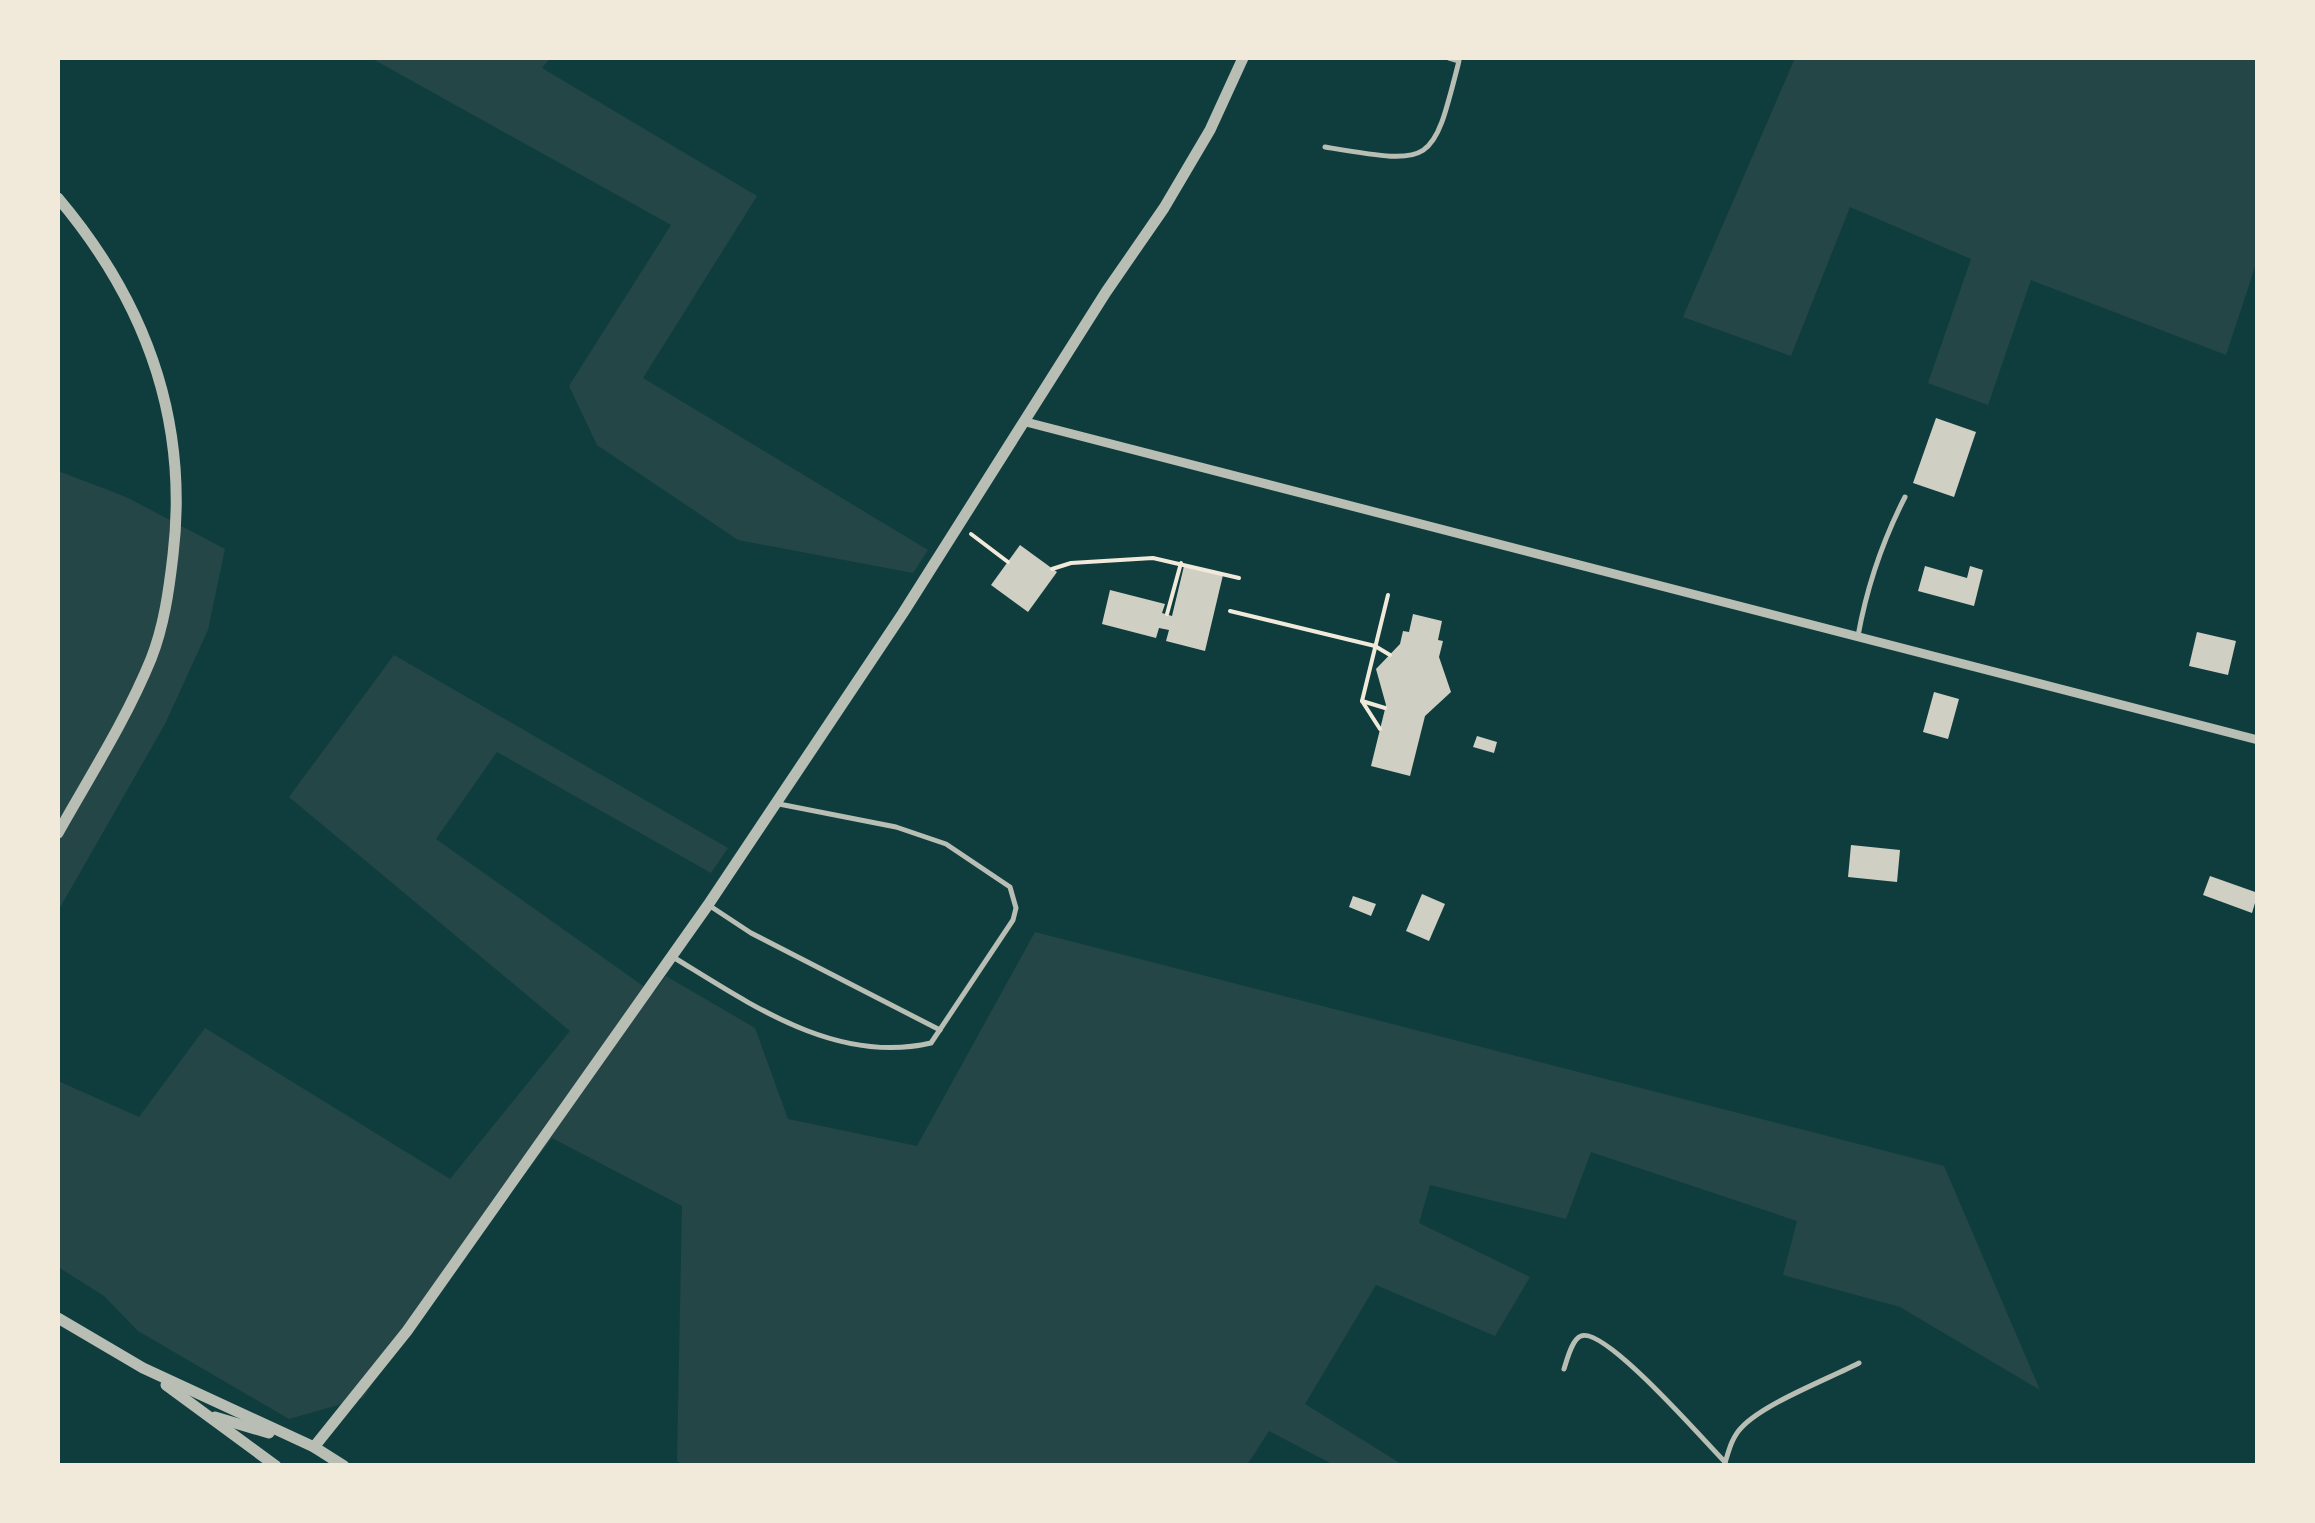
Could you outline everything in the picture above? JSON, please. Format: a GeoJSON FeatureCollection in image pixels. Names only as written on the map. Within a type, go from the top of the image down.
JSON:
{"type":"FeatureCollection","features":[{"type":"Feature","properties":{"kind":"street"},"geometry":{"type":"LineString","coordinates":[[314,1447],[407,1331],[776,804],[1164,208],[1210,130],[1243,58]]}},
{"type":"Feature","properties":{"kind":"street"},"geometry":{"type":"LineString","coordinates":[[58,198],[118,280],[144,333],[164,392],[176,460],[177,522],[169,596],[152,655],[125,716],[58,833]]}},
{"type":"Feature","properties":{"kind":"street"},"geometry":{"type":"LineString","coordinates":[[1026,422],[2258,740]]}},
{"type":"Feature","properties":{"kind":"street"},"geometry":{"type":"LineString","coordinates":[[58,1318],[142,1368],[276,1466]]}},
{"type":"Feature","properties":{"kind":"street"},"geometry":{"type":"LineString","coordinates":[[142,1368],[314,1447],[344,1466]]}},
{"type":"Feature","properties":{"kind":"street"},"geometry":{"type":"LineString","coordinates":[[205,1414],[314,1447],[334,1466]]}},
{"type":"Feature","properties":{"kind":"lane"},"geometry":{"type":"LineString","coordinates":[[1325,147],[1401,158],[1434,144],[1460,61],[1448,58]]}},
{"type":"Feature","properties":{"kind":"lane"},"geometry":{"type":"LineString","coordinates":[[1858,636],[1870,578],[1886,532],[1905,497]]}},
{"type":"Feature","properties":{"kind":"lane"},"geometry":{"type":"LineString","coordinates":[[673,956],[746,1002],[826,1040],[888,1048],[916,1046],[931,1043],[1013,920],[1016,908],[1010,887],[946,844],[896,827],[776,804]]}},
{"type":"Feature","properties":{"kind":"lane"},"geometry":{"type":"LineString","coordinates":[[708,905],[751,933],[940,1030]]}},
{"type":"Feature","properties":{"kind":"lane"},"geometry":{"type":"LineString","coordinates":[[1564,1370],[1576,1339],[1596,1336],[1618,1352],[1725,1464]]}},
{"type":"Feature","properties":{"kind":"lane"},"geometry":{"type":"LineString","coordinates":[[1725,1464],[1730,1444],[1742,1426],[1860,1363]]}},
{"type":"Feature","properties":{"kind":"path"},"geometry":{"type":"LineString","coordinates":[[960,525],[1008,562]]}},
{"type":"Feature","properties":{"kind":"path"},"geometry":{"type":"LineString","coordinates":[[1052,569],[1071,563],[1153,558],[1239,578]]}},
{"type":"Feature","properties":{"kind":"path"},"geometry":{"type":"LineString","coordinates":[[1167,614],[1181,564]]}},
{"type":"Feature","properties":{"kind":"path"},"geometry":{"type":"LineString","coordinates":[[1380,729],[1362,701],[1388,595]]}},
{"type":"Feature","properties":{"kind":"path"},"geometry":{"type":"LineString","coordinates":[[1230,612],[1375,646],[1390,655]]}},
{"type":"Feature","properties":{"kind":"path"},"geometry":{"type":"LineString","coordinates":[[1362,701],[1385,708]]}},
{"type":"Feature","properties":{"kind":"shaded area"},"geometry":{"type":"Polygon","coordinates":[[[371,58],[550,58],[542,68],[757,196],[643,378],[928,550],[913,573],[738,540],[597,445],[569,386],[671,225],[371,58]]]}},
{"type":"Feature","properties":{"kind":"shaded area"},"geometry":{"type":"Polygon","coordinates":[[[1795,58],[2257,58],[2257,261],[2226,355],[2031,280],[1988,405],[1928,383],[1971,259],[1850,207],[1791,356],[1683,317],[1795,58]]]}},
{"type":"Feature","properties":{"kind":"shaded area"},"geometry":{"type":"Polygon","coordinates":[[[58,471],[126,497],[225,549],[208,630],[165,724],[58,911],[58,471]]]}},
{"type":"Feature","properties":{"kind":"shaded area"},"geometry":{"type":"Polygon","coordinates":[[[394,655],[728,848],[711,873],[497,752],[436,839],[653,993],[666,976],[755,1028],[788,1119],[917,1146],[1035,932],[1944,1166],[2040,1390],[1900,1307],[1783,1275],[1797,1221],[1591,1152],[1566,1219],[1430,1185],[1419,1223],[1530,1277],[1495,1336],[1376,1285],[1305,1404],[1403,1465],[1334,1465],[1269,1431],[1247,1465],[684,1465],[677,1461],[682,1206],[552,1138],[407,1331],[363,1398],[289,1419],[138,1331],[104,1296],[58,1267],[58,1081],[139,1117],[205,1028],[450,1179],[570,1031],[289,797],[394,655]]]}},
{"type":"Feature","properties":{"kind":"building"},"geometry":{"type":"Polygon","coordinates":[[[1936,418],[1976,432],[1954,497],[1913,483],[1936,418]]]}},
{"type":"Feature","properties":{"kind":"building"},"geometry":{"type":"Polygon","coordinates":[[[1020,545],[1057,572],[1028,612],[991,585],[1020,545]]]}},
{"type":"Feature","properties":{"kind":"building"},"geometry":{"type":"Polygon","coordinates":[[[1184,566],[1223,575],[1205,651],[1166,641],[1169,630],[1159,628],[1156,638],[1102,624],[1110,590],[1165,604],[1162,613],[1172,616],[1184,566]]]}},
{"type":"Feature","properties":{"kind":"building"},"geometry":{"type":"Polygon","coordinates":[[[1925,566],[1967,578],[1970,566],[1983,570],[1974,606],[1918,591],[1925,566]]]}},
{"type":"Feature","properties":{"kind":"building"},"geometry":{"type":"Polygon","coordinates":[[[1413,614],[1442,621],[1439,657],[1451,692],[1425,716],[1410,776],[1371,766],[1386,705],[1376,669],[1400,644],[1403,631],[1409,632],[1413,614]]]}},
{"type":"Feature","properties":{"kind":"building"},"geometry":{"type":"Polygon","coordinates":[[[2197,632],[2236,641],[2228,675],[2189,666],[2197,632]]]}},
{"type":"Feature","properties":{"kind":"building"},"geometry":{"type":"Polygon","coordinates":[[[1934,692],[1959,699],[1948,739],[1923,732],[1934,692]]]}},
{"type":"Feature","properties":{"kind":"building"},"geometry":{"type":"Polygon","coordinates":[[[1477,736],[1497,742],[1494,753],[1473,747],[1477,736]]]}},
{"type":"Feature","properties":{"kind":"building"},"geometry":{"type":"Polygon","coordinates":[[[1851,845],[1900,850],[1897,882],[1848,877],[1851,845]]]}},
{"type":"Feature","properties":{"kind":"building"},"geometry":{"type":"Polygon","coordinates":[[[2210,876],[2258,893],[2252,913],[2203,895],[2210,876]]]}},
{"type":"Feature","properties":{"kind":"building"},"geometry":{"type":"Polygon","coordinates":[[[1422,894],[1445,904],[1429,941],[1406,931],[1422,894]]]}},
{"type":"Feature","properties":{"kind":"building"},"geometry":{"type":"Polygon","coordinates":[[[1353,896],[1376,904],[1371,916],[1349,907],[1353,896]]]}}]}
